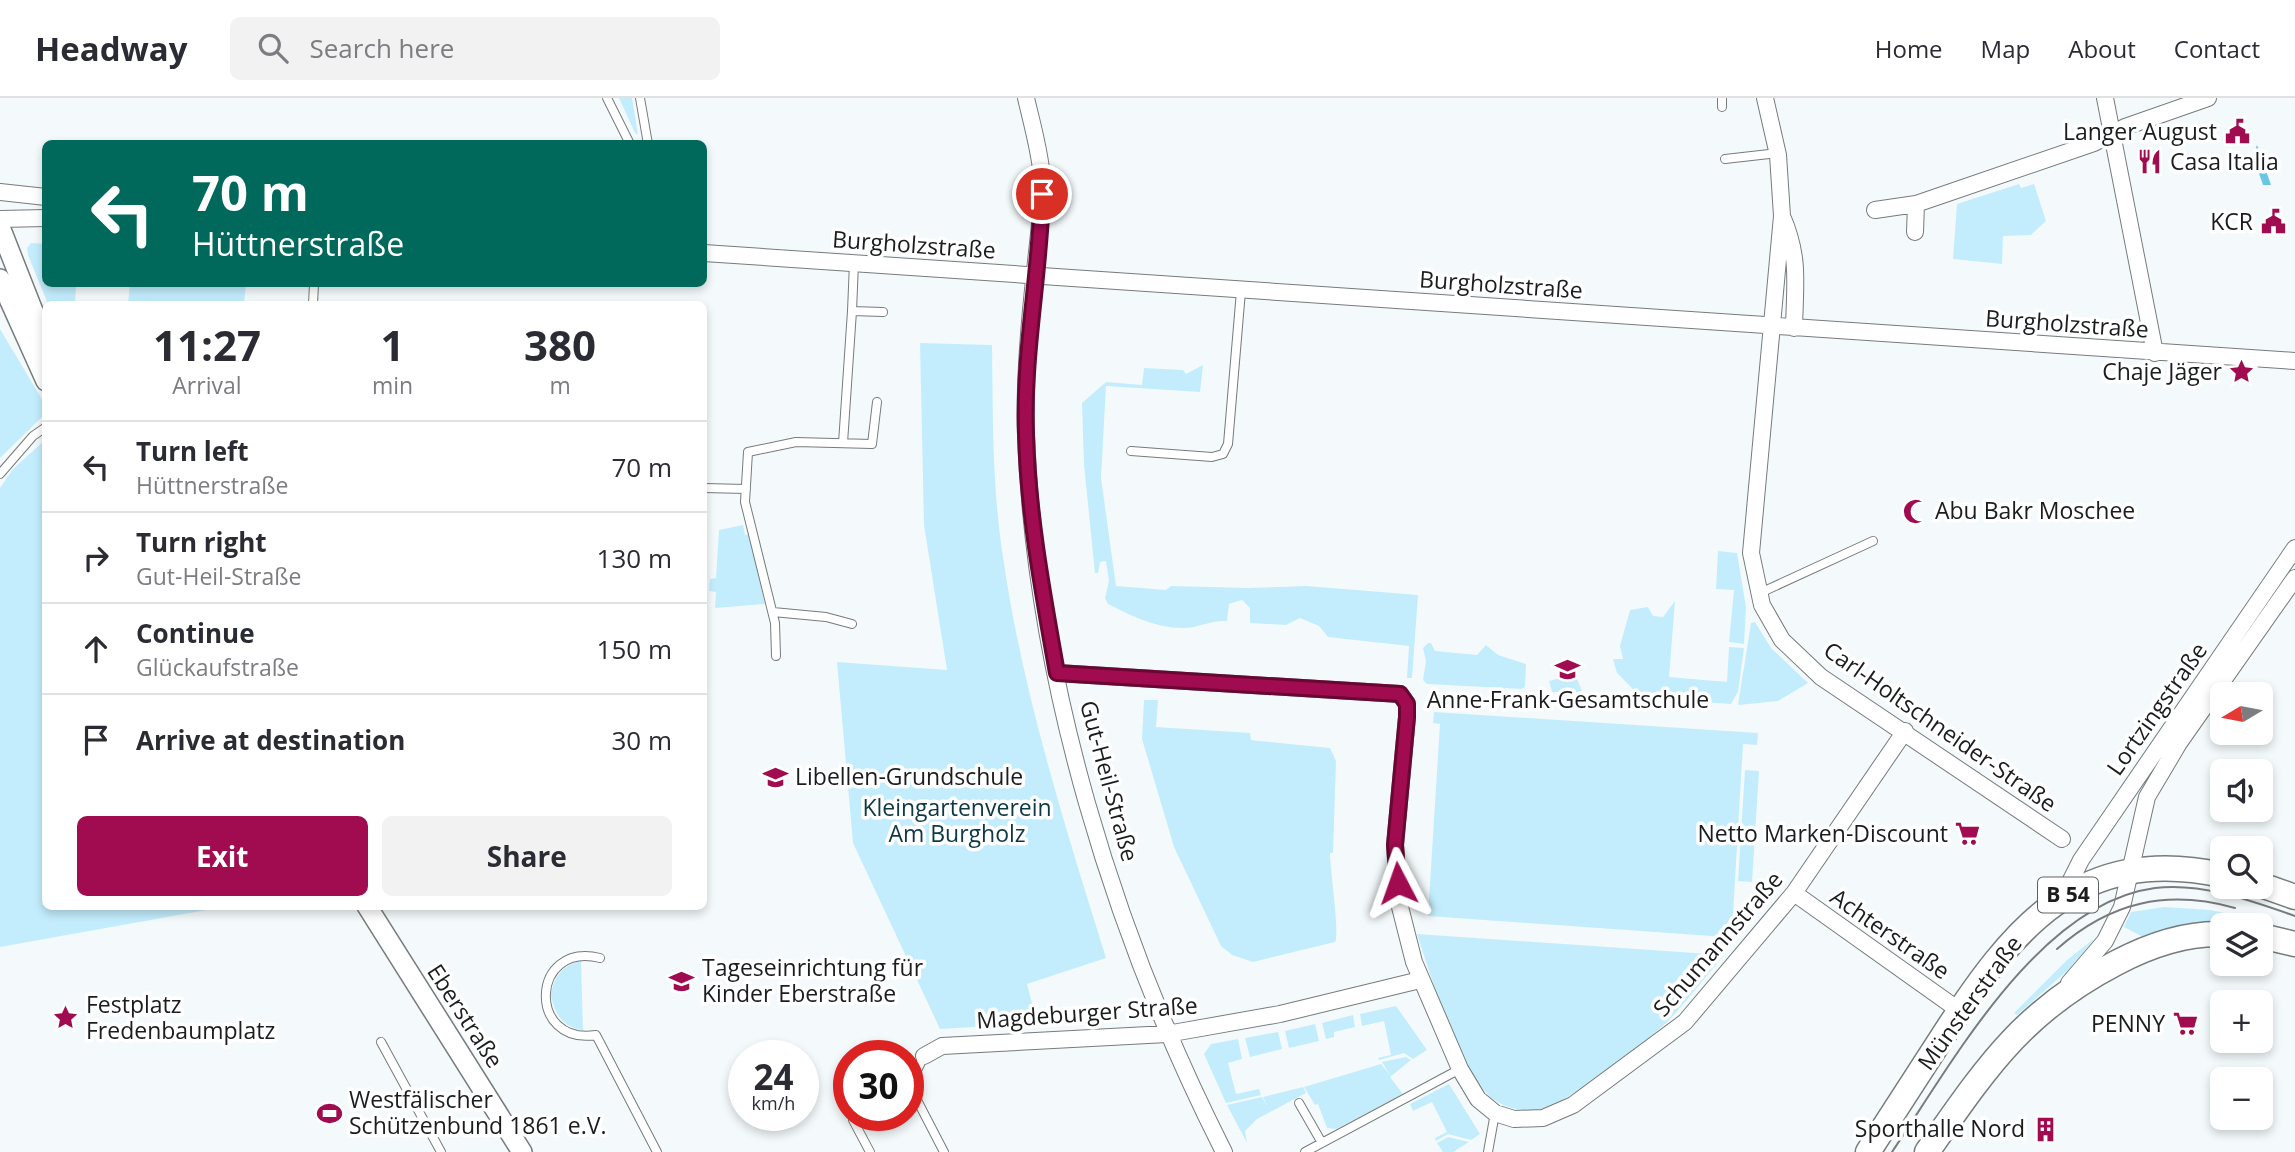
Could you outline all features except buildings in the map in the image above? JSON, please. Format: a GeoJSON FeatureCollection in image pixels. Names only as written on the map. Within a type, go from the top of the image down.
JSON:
{"type":"FeatureCollection","features":[{"type":"Feature","properties":{"kind":"main road","name":"Münsterstraße"},"geometry":{"type":"LineString","coordinates":[[1868,1152],[1960,1011],[2030,922],[2082,887],[2131,871],[2173,868],[2210,873]]}},
{"type":"Feature","properties":{"kind":"main road"},"geometry":{"type":"LineString","coordinates":[[2273,889],[2295,897]]}},
{"type":"Feature","properties":{"kind":"main road"},"geometry":{"type":"LineString","coordinates":[[1927,1152],[2008,1043],[2053,1000],[2092,975],[2147,948],[2186,937],[2210,935]]}},
{"type":"Feature","properties":{"kind":"main road"},"geometry":{"type":"LineString","coordinates":[[2273,939],[2295,944]]}},
{"type":"Feature","properties":{"kind":"street","name":"Gut-Heil-Straße"},"geometry":{"type":"LineString","coordinates":[[1026,98],[1042,177],[1026,434],[1033,525],[1057,673],[1079,770],[1129,934],[1167,1034],[1224,1152]]}},
{"type":"Feature","properties":{"kind":"street"},"geometry":{"type":"LineString","coordinates":[[1765,98],[1778,153],[1782,216],[1793,242],[1796,261],[1794,328]]}},
{"type":"Feature","properties":{"kind":"street"},"geometry":{"type":"LineString","coordinates":[[2105,98],[2155,354]]}},
{"type":"Feature","properties":{"kind":"street"},"geometry":{"type":"LineString","coordinates":[[1875,210],[1916,204],[2094,143],[2112,133],[2208,98]]}},
{"type":"Feature","properties":{"kind":"street"},"geometry":{"type":"LineString","coordinates":[[0,192],[42,197]]}},
{"type":"Feature","properties":{"kind":"street"},"geometry":{"type":"LineString","coordinates":[[1915,232],[1916,204]]}},
{"type":"Feature","properties":{"kind":"street","name":"Carl-Holtschneider-Straße"},"geometry":{"type":"LineString","coordinates":[[1782,216],[1751,553],[1762,605],[1782,640],[1821,677],[2062,839]]}},
{"type":"Feature","properties":{"kind":"street"},"geometry":{"type":"LineString","coordinates":[[0,219],[42,218]]}},
{"type":"Feature","properties":{"kind":"street"},"geometry":{"type":"LineString","coordinates":[[0,227],[42,334]]}},
{"type":"Feature","properties":{"kind":"street","name":"Burgholzstraße"},"geometry":{"type":"LineString","coordinates":[[707,253],[2155,354],[2295,361]]}},
{"type":"Feature","properties":{"kind":"street"},"geometry":{"type":"LineString","coordinates":[[0,279],[42,372]]}},
{"type":"Feature","properties":{"kind":"street","name":"Lortzingstraße"},"geometry":{"type":"LineString","coordinates":[[2062,898],[2081,860],[2295,548]]}},
{"type":"Feature","properties":{"kind":"street","name":"Lortzingstraße"},"geometry":{"type":"LineString","coordinates":[[2053,1000],[2110,933],[2122,907],[2147,797],[2179,743],[2295,578]]}},
{"type":"Feature","properties":{"kind":"street"},"geometry":{"type":"LineString","coordinates":[[1057,673],[1400,694],[1407,704],[1407,717],[1395,845],[1399,902],[1420,980],[1460,1069],[1478,1098],[1495,1113]]}},
{"type":"Feature","properties":{"kind":"street","name":"Schumannstraße"},"geometry":{"type":"LineString","coordinates":[[1495,1113],[1514,1119],[1543,1118],[1573,1105],[1685,1022],[1794,893],[1905,731]]}},
{"type":"Feature","properties":{"kind":"street","name":"Achterstraße"},"geometry":{"type":"LineString","coordinates":[[1794,893],[1960,1011]]}},
{"type":"Feature","properties":{"kind":"street","name":"Eberstraße"},"geometry":{"type":"LineString","coordinates":[[370,910],[522,1152]]}},
{"type":"Feature","properties":{"kind":"street","name":"Magdeburger Straße"},"geometry":{"type":"LineString","coordinates":[[924,1056],[942,1046],[1167,1034],[1280,1014],[1420,980]]}},
{"type":"Feature","properties":{"kind":"lane"},"geometry":{"type":"LineString","coordinates":[[607,98],[628,140]]}},
{"type":"Feature","properties":{"kind":"lane"},"geometry":{"type":"LineString","coordinates":[[640,98],[647,140]]}},
{"type":"Feature","properties":{"kind":"lane"},"geometry":{"type":"LineString","coordinates":[[1725,159],[1778,153]]}},
{"type":"Feature","properties":{"kind":"lane"},"geometry":{"type":"LineString","coordinates":[[843,443],[854,264]]}},
{"type":"Feature","properties":{"kind":"lane"},"geometry":{"type":"LineString","coordinates":[[1131,451],[1212,457],[1223,454],[1228,444],[1241,291]]}},
{"type":"Feature","properties":{"kind":"lane"},"geometry":{"type":"LineString","coordinates":[[852,311],[883,312]]}},
{"type":"Feature","properties":{"kind":"lane"},"geometry":{"type":"LineString","coordinates":[[776,656],[773,612],[745,502],[748,452],[796,442],[872,443],[877,401]]}},
{"type":"Feature","properties":{"kind":"lane"},"geometry":{"type":"LineString","coordinates":[[0,474],[33,436],[42,430]]}},
{"type":"Feature","properties":{"kind":"lane"},"geometry":{"type":"LineString","coordinates":[[707,488],[746,489]]}},
{"type":"Feature","properties":{"kind":"lane"},"geometry":{"type":"LineString","coordinates":[[1760,593],[1873,541]]}},
{"type":"Feature","properties":{"kind":"lane"},"geometry":{"type":"LineString","coordinates":[[773,612],[826,617],[852,624]]}},
{"type":"Feature","properties":{"kind":"lane"},"geometry":{"type":"LineString","coordinates":[[600,958],[583,955],[564,961],[546,984],[545,1003],[549,1015],[562,1029],[580,1036],[596,1035],[657,1152]]}},
{"type":"Feature","properties":{"kind":"lane"},"geometry":{"type":"LineString","coordinates":[[381,1042],[441,1152]]}},
{"type":"Feature","properties":{"kind":"lane"},"geometry":{"type":"LineString","coordinates":[[1305,1152],[1460,1069]]}},
{"type":"Feature","properties":{"kind":"lane"},"geometry":{"type":"LineString","coordinates":[[1299,1103],[1322,1143]]}},
{"type":"Feature","properties":{"kind":"lane"},"geometry":{"type":"LineString","coordinates":[[924,1112],[944,1152]]}},
{"type":"Feature","properties":{"kind":"lane"},"geometry":{"type":"LineString","coordinates":[[1488,1152],[1495,1113]]}},
{"type":"Feature","properties":{"kind":"lane"},"geometry":{"type":"LineString","coordinates":[[859,1131],[870,1152]]}},
{"type":"Feature","properties":{"kind":"green space"},"geometry":{"type":"Polygon","coordinates":[[[619,98],[632,98],[638,135],[635,133],[619,98]]]}},
{"type":"Feature","properties":{"kind":"green space"},"geometry":{"type":"Polygon","coordinates":[[[2019,184],[2021,188],[2034,184],[2046,221],[2031,235],[2003,236],[2002,264],[1953,259],[1957,204],[2019,184]]]}},
{"type":"Feature","properties":{"kind":"green space"},"geometry":{"type":"Polygon","coordinates":[[[31,243],[42,244],[42,287],[76,287],[75,301],[47,301],[27,248],[31,243]]]}},
{"type":"Feature","properties":{"kind":"green space"},"geometry":{"type":"Polygon","coordinates":[[[130,287],[246,287],[244,301],[128,301],[130,287]]]}},
{"type":"Feature","properties":{"kind":"green space"},"geometry":{"type":"Polygon","coordinates":[[[0,329],[42,399],[42,417],[0,458],[0,329]]]}},
{"type":"Feature","properties":{"kind":"green space","name":"Kleingartenverein Am Burgholz"},"geometry":{"type":"Polygon","coordinates":[[[920,343],[992,345],[997,504],[1011,608],[1047,760],[1106,958],[1027,984],[1037,1023],[940,1029],[853,843],[837,662],[947,670],[924,525],[920,343]]]}},
{"type":"Feature","properties":{"kind":"green space"},"geometry":{"type":"Polygon","coordinates":[[[1203,365],[1200,392],[1106,386],[1101,478],[1116,586],[1166,590],[1171,586],[1306,586],[1418,595],[1412,678],[1407,678],[1409,646],[1328,637],[1319,626],[1300,618],[1286,625],[1250,623],[1250,608],[1242,600],[1229,604],[1227,621],[1183,628],[1153,624],[1108,604],[1105,598],[1109,581],[1106,561],[1100,562],[1098,573],[1095,573],[1084,465],[1082,403],[1106,382],[1142,385],[1144,368],[1183,370],[1186,374],[1203,365]]]}},
{"type":"Feature","properties":{"kind":"green space"},"geometry":{"type":"Polygon","coordinates":[[[42,443],[42,910],[206,910],[0,947],[0,488],[13,469],[42,443]]]}},
{"type":"Feature","properties":{"kind":"green space"},"geometry":{"type":"Polygon","coordinates":[[[743,525],[745,535],[749,534],[765,604],[715,608],[716,592],[709,591],[710,579],[716,578],[719,530],[743,525]]]}},
{"type":"Feature","properties":{"kind":"green space"},"geometry":{"type":"Polygon","coordinates":[[[1718,551],[1737,553],[1746,607],[1744,644],[1729,642],[1734,590],[1716,589],[1718,551]]]}},
{"type":"Feature","properties":{"kind":"green space"},"geometry":{"type":"Polygon","coordinates":[[[1675,601],[1669,677],[1727,682],[1729,647],[1744,648],[1738,692],[1731,704],[1642,698],[1617,673],[1613,659],[1623,659],[1620,646],[1630,610],[1648,607],[1653,616],[1663,617],[1675,601]]]}},
{"type":"Feature","properties":{"kind":"green space"},"geometry":{"type":"Polygon","coordinates":[[[1755,622],[1771,648],[1808,683],[1778,701],[1738,705],[1751,623],[1755,622]]]}},
{"type":"Feature","properties":{"kind":"green space"},"geometry":{"type":"Polygon","coordinates":[[[1431,643],[1435,651],[1477,655],[1486,645],[1498,655],[1526,664],[1525,687],[1427,684],[1423,680],[1426,661],[1423,648],[1431,643]]]}},
{"type":"Feature","properties":{"kind":"green space"},"geometry":{"type":"Polygon","coordinates":[[[1575,674],[1582,691],[1552,692],[1549,681],[1575,674]]]}},
{"type":"Feature","properties":{"kind":"green space"},"geometry":{"type":"Polygon","coordinates":[[[1144,700],[1158,700],[1156,727],[1250,733],[1251,740],[1330,748],[1336,761],[1333,853],[1330,853],[1335,942],[1253,962],[1232,955],[1221,946],[1174,847],[1142,739],[1144,700]]]}},
{"type":"Feature","properties":{"kind":"green space"},"geometry":{"type":"Polygon","coordinates":[[[1434,712],[1758,733],[1757,745],[1743,744],[1732,931],[1726,937],[1428,916],[1440,724],[1433,723],[1434,712]]]}},
{"type":"Feature","properties":{"kind":"green space"},"geometry":{"type":"Polygon","coordinates":[[[1745,770],[1759,771],[1752,882],[1738,881],[1745,770]]]}},
{"type":"Feature","properties":{"kind":"green space"},"geometry":{"type":"Polygon","coordinates":[[[2164,907],[2224,913],[2210,913],[2210,925],[2143,937],[2124,927],[2131,912],[2164,907]]]}},
{"type":"Feature","properties":{"kind":"green space"},"geometry":{"type":"Polygon","coordinates":[[[1417,934],[1724,955],[1672,1017],[1631,1053],[1559,1102],[1541,1109],[1527,1110],[1508,1107],[1496,1101],[1483,1089],[1471,1071],[1449,1024],[1417,934]]]}},
{"type":"Feature","properties":{"kind":"green space"},"geometry":{"type":"Polygon","coordinates":[[[2095,938],[2067,971],[2017,1015],[2014,1013],[2067,960],[2095,938]]]}},
{"type":"Feature","properties":{"kind":"green space"},"geometry":{"type":"Polygon","coordinates":[[[581,961],[583,1030],[571,1027],[561,1019],[551,996],[560,973],[581,961]]]}},
{"type":"Feature","properties":{"kind":"green space"},"geometry":{"type":"Polygon","coordinates":[[[1396,1006],[1427,1050],[1413,1059],[1404,1053],[1379,1060],[1378,1058],[1391,1055],[1384,1021],[1362,1026],[1360,1014],[1396,1006]]]}},
{"type":"Feature","properties":{"kind":"green space"},"geometry":{"type":"Polygon","coordinates":[[[1353,1015],[1355,1027],[1334,1032],[1334,1037],[1326,1039],[1322,1023],[1353,1015]]]}},
{"type":"Feature","properties":{"kind":"green space"},"geometry":{"type":"Polygon","coordinates":[[[1315,1024],[1319,1041],[1289,1048],[1285,1031],[1315,1024]]]}},
{"type":"Feature","properties":{"kind":"green space"},"geometry":{"type":"Polygon","coordinates":[[[1278,1032],[1282,1049],[1250,1057],[1245,1038],[1278,1032]]]}},
{"type":"Feature","properties":{"kind":"green space"},"geometry":{"type":"Polygon","coordinates":[[[1238,1039],[1242,1059],[1228,1063],[1236,1094],[1259,1089],[1261,1095],[1226,1103],[1204,1054],[1211,1044],[1238,1039]]]}},
{"type":"Feature","properties":{"kind":"green space"},"geometry":{"type":"Polygon","coordinates":[[[1406,1057],[1411,1060],[1390,1077],[1403,1094],[1336,1129],[1327,1128],[1318,1104],[1315,1105],[1304,1087],[1381,1064],[1390,1075],[1382,1062],[1406,1057]]]}},
{"type":"Feature","properties":{"kind":"green space"},"geometry":{"type":"Polygon","coordinates":[[[1449,1084],[1480,1134],[1471,1140],[1448,1134],[1436,1141],[1435,1138],[1447,1132],[1432,1102],[1413,1111],[1410,1104],[1449,1084]]]}},
{"type":"Feature","properties":{"kind":"green space"},"geometry":{"type":"Polygon","coordinates":[[[1303,1087],[1306,1093],[1257,1119],[1245,1131],[1247,1143],[1227,1105],[1262,1097],[1268,1107],[1263,1097],[1303,1087]]]}},
{"type":"Feature","properties":{"kind":"green space"},"geometry":{"type":"Polygon","coordinates":[[[1448,1137],[1469,1142],[1453,1152],[1443,1152],[1437,1143],[1448,1137]]]}},
{"type":"Feature","properties":{"kind":"shaded area"},"geometry":{"type":"Polygon","coordinates":[[[2257,145],[2271,185],[2263,185],[2253,156],[2257,145]]]}},
{"type":"Feature","properties":{"kind":"tram line"},"geometry":{"type":"LineString","coordinates":[[1892,1152],[1942,1075],[2002,992],[2037,955],[2073,923],[2113,900],[2155,888],[2172,887],[2226,894],[2295,916]]}},
{"type":"Feature","properties":{"kind":"tram line"},"geometry":{"type":"LineString","coordinates":[[2057,949],[2098,920],[2140,904],[2186,900],[2235,908]]}},
{"type":"Feature","properties":{"kind":"place","name":"Langer August"},"geometry":{"type":"Point","coordinates":[2237,132]}},
{"type":"Feature","properties":{"kind":"place","name":"Casa Italia"},"geometry":{"type":"Point","coordinates":[2150,162]}},
{"type":"Feature","properties":{"kind":"place","name":"KCR"},"geometry":{"type":"Point","coordinates":[2273,222]}},
{"type":"Feature","properties":{"kind":"place","name":"Chaje Jäger"},"geometry":{"type":"Point","coordinates":[2242,372]}},
{"type":"Feature","properties":{"kind":"place","name":"Abu Bakr Moschee"},"geometry":{"type":"Point","coordinates":[1915,511]}},
{"type":"Feature","properties":{"kind":"place","name":"Anne-Frank-Gesamtschule"},"geometry":{"type":"Point","coordinates":[1568,670]}},
{"type":"Feature","properties":{"kind":"place","name":"Libellen-Grundschule"},"geometry":{"type":"Point","coordinates":[775,777]}},
{"type":"Feature","properties":{"kind":"place","name":"Netto Marken-Discount"},"geometry":{"type":"Point","coordinates":[1968,834]}},
{"type":"Feature","properties":{"kind":"place","name":"Tageseinrichtung für Kinder Eberstraße"},"geometry":{"type":"Point","coordinates":[682,981]}},
{"type":"Feature","properties":{"kind":"place","name":"Festplatz Fredenbaumplatz"},"geometry":{"type":"Point","coordinates":[66,1018]}},
{"type":"Feature","properties":{"kind":"place","name":"PENNY"},"geometry":{"type":"Point","coordinates":[2185,1024]}},
{"type":"Feature","properties":{"kind":"place","name":"Westfälischer Schützenbund 1861 e.V."},"geometry":{"type":"Point","coordinates":[329,1113]}},
{"type":"Feature","properties":{"kind":"place","name":"Sporthalle Nord"},"geometry":{"type":"Point","coordinates":[2045,1129]}},
{"type":"Feature","properties":{"kind":"route"},"geometry":{"type":"LineString","coordinates":[[1042,194],[1026,387],[1026,434],[1033,525],[1057,673],[1400,694],[1407,704],[1407,717],[1395,845],[1398,883]]}}]}
